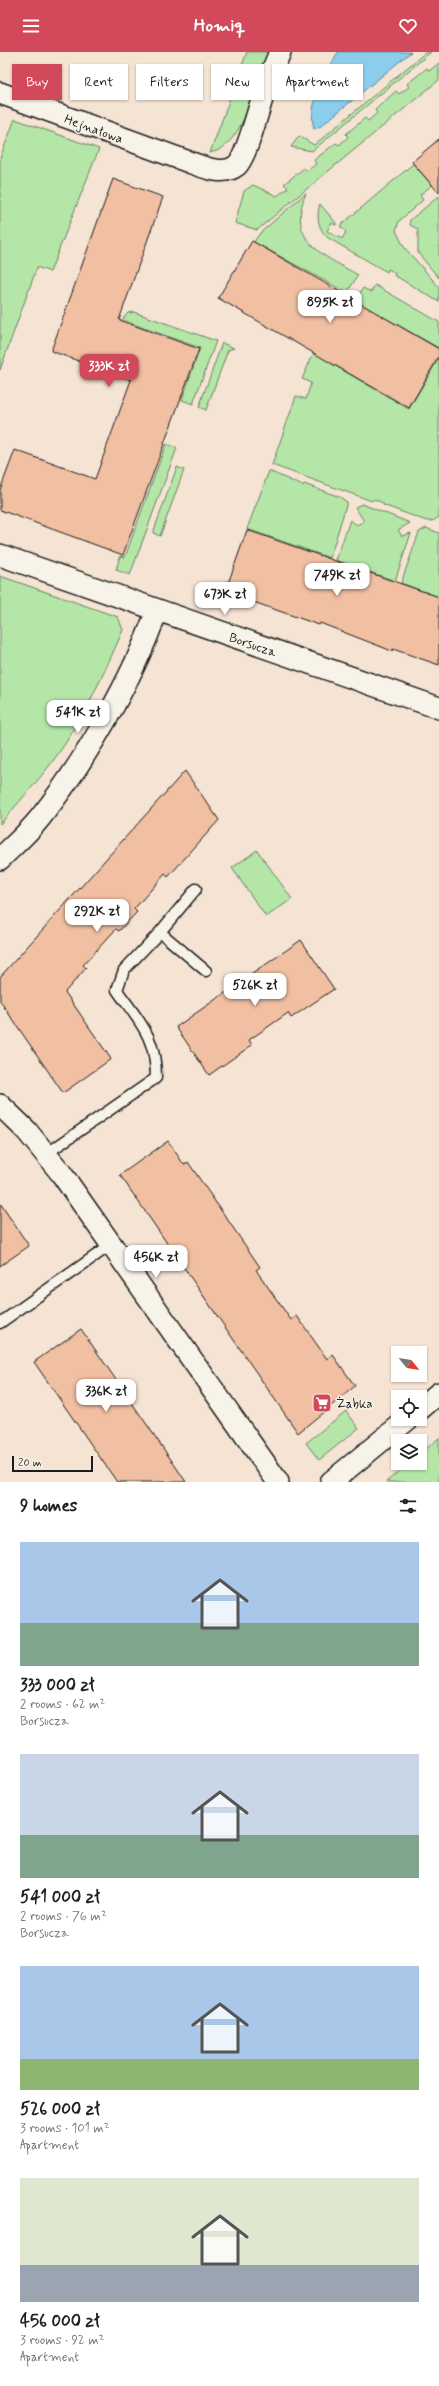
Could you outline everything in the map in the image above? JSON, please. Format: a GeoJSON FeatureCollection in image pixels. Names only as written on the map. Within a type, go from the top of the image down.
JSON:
{"type":"FeatureCollection","features":[{"type":"Feature","properties":{"kind":"street","name":"Hejnałowa"},"geometry":{"type":"LineString","coordinates":[[0,93],[189,162],[213,170],[229,170],[237,166],[244,154],[267,84],[280,52]]}},
{"type":"Feature","properties":{"kind":"street","name":"Borsucza"},"geometry":{"type":"LineString","coordinates":[[0,555],[439,708]]}},
{"type":"Feature","properties":{"kind":"street"},"geometry":{"type":"LineString","coordinates":[[0,859],[40,818],[89,749],[134,666],[157,610]]}},
{"type":"Feature","properties":{"kind":"street"},"geometry":{"type":"LineString","coordinates":[[0,1105],[46,1154],[112,1244],[278,1482]]}},
{"type":"Feature","properties":{"kind":"street"},"geometry":{"type":"LineString","coordinates":[[427,1403],[439,1393]]}},
{"type":"Feature","properties":{"kind":"street"},"geometry":{"type":"LineString","coordinates":[[331,1482],[399,1426]]}},
{"type":"Feature","properties":{"kind":"lane"},"geometry":{"type":"LineString","coordinates":[[46,1154],[156,1078],[156,1059],[151,1039],[117,990],[124,970],[160,932],[196,888]]}},
{"type":"Feature","properties":{"kind":"lane"},"geometry":{"type":"LineString","coordinates":[[160,932],[206,971]]}},
{"type":"Feature","properties":{"kind":"lane"},"geometry":{"type":"LineString","coordinates":[[0,1323],[112,1244]]}},
{"type":"Feature","properties":{"kind":"green space"},"geometry":{"type":"Polygon","coordinates":[[[247,52],[268,52],[263,64],[243,64],[247,52]]]}},
{"type":"Feature","properties":{"kind":"green space"},"geometry":{"type":"Polygon","coordinates":[[[426,52],[431,52],[312,151],[291,147],[299,136],[314,145],[426,52]]]}},
{"type":"Feature","properties":{"kind":"green space"},"geometry":{"type":"Polygon","coordinates":[[[439,63],[439,80],[257,230],[235,223],[244,191],[253,185],[277,196],[288,188],[284,184],[304,168],[307,171],[316,164],[314,160],[336,143],[339,145],[348,137],[346,134],[365,118],[368,121],[377,113],[375,110],[396,91],[399,94],[409,87],[407,84],[427,68],[429,71],[439,63]]]}},
{"type":"Feature","properties":{"kind":"green space"},"geometry":{"type":"Polygon","coordinates":[[[229,100],[251,100],[240,126],[232,139],[222,148],[210,153],[229,100]]]}},
{"type":"Feature","properties":{"kind":"green space"},"geometry":{"type":"Polygon","coordinates":[[[15,119],[99,149],[50,272],[37,267],[0,370],[0,158],[15,119]]]}},
{"type":"Feature","properties":{"kind":"green space"},"geometry":{"type":"Polygon","coordinates":[[[413,164],[432,185],[420,195],[423,200],[399,221],[396,231],[404,247],[439,287],[439,302],[394,275],[395,273],[388,269],[387,272],[328,238],[320,227],[318,218],[320,204],[336,223],[336,225],[331,223],[327,231],[342,239],[346,232],[340,226],[413,164]]]}},
{"type":"Feature","properties":{"kind":"green space"},"geometry":{"type":"Polygon","coordinates":[[[306,193],[301,209],[301,223],[304,235],[321,253],[358,275],[347,293],[254,242],[260,233],[306,193]]]}},
{"type":"Feature","properties":{"kind":"green space"},"geometry":{"type":"Polygon","coordinates":[[[439,196],[439,278],[418,253],[418,229],[410,225],[410,220],[439,196]]]}},
{"type":"Feature","properties":{"kind":"green space"},"geometry":{"type":"Polygon","coordinates":[[[375,285],[439,322],[439,348],[355,301],[363,288],[371,292],[375,285]]]}},
{"type":"Feature","properties":{"kind":"green space"},"geometry":{"type":"Polygon","coordinates":[[[134,312],[216,341],[193,404],[182,400],[200,348],[122,320],[128,313],[134,312]]]}},
{"type":"Feature","properties":{"kind":"green space"},"geometry":{"type":"Polygon","coordinates":[[[222,343],[234,348],[228,350],[206,410],[199,407],[222,343]]]}},
{"type":"Feature","properties":{"kind":"green space"},"geometry":{"type":"Polygon","coordinates":[[[315,350],[334,361],[332,364],[409,409],[439,358],[439,517],[430,521],[424,520],[383,505],[383,503],[374,499],[372,501],[272,465],[296,396],[306,399],[311,383],[302,379],[315,350]]]}},
{"type":"Feature","properties":{"kind":"green space"},"geometry":{"type":"Polygon","coordinates":[[[166,444],[177,448],[130,575],[116,570],[120,556],[125,557],[166,444]]]}},
{"type":"Feature","properties":{"kind":"green space"},"geometry":{"type":"Polygon","coordinates":[[[177,467],[184,470],[160,536],[153,533],[177,467]]]}},
{"type":"Feature","properties":{"kind":"green space"},"geometry":{"type":"Polygon","coordinates":[[[269,471],[303,486],[304,484],[340,497],[347,502],[330,558],[247,529],[269,471]]]}},
{"type":"Feature","properties":{"kind":"green space"},"geometry":{"type":"Polygon","coordinates":[[[362,504],[410,523],[398,530],[402,536],[411,533],[395,581],[336,560],[350,520],[357,525],[364,521],[355,507],[362,504]]]}},
{"type":"Feature","properties":{"kind":"green space"},"geometry":{"type":"Polygon","coordinates":[[[426,528],[439,533],[439,597],[401,583],[419,532],[426,528]]]}},
{"type":"Feature","properties":{"kind":"green space"},"geometry":{"type":"Polygon","coordinates":[[[0,576],[118,617],[123,630],[94,694],[65,744],[39,779],[0,824],[0,576]]]}},
{"type":"Feature","properties":{"kind":"green space"},"geometry":{"type":"Polygon","coordinates":[[[257,850],[292,899],[266,917],[232,868],[257,850]]]}},
{"type":"Feature","properties":{"kind":"green space"},"geometry":{"type":"Polygon","coordinates":[[[346,1411],[359,1428],[319,1460],[306,1443],[346,1411]]]}},
{"type":"Feature","properties":{"kind":"green space"},"geometry":{"type":"Polygon","coordinates":[[[439,1438],[439,1482],[386,1482],[401,1470],[427,1470],[427,1448],[439,1438]]]}},
{"type":"Feature","properties":{"kind":"water"},"geometry":{"type":"Polygon","coordinates":[[[338,52],[411,52],[363,91],[363,64],[331,64],[338,52]]]}},
{"type":"Feature","properties":{"kind":"water"},"geometry":{"type":"Polygon","coordinates":[[[315,100],[353,100],[321,126],[314,129],[313,109],[315,100]]]}},
{"type":"Feature","properties":{"kind":"building"},"geometry":{"type":"Polygon","coordinates":[[[439,139],[439,193],[412,162],[439,139]]]}},
{"type":"Feature","properties":{"kind":"building"},"geometry":{"type":"Polygon","coordinates":[[[113,179],[163,197],[119,320],[199,349],[123,555],[0,510],[0,490],[15,450],[95,479],[131,380],[51,351],[113,179]]]}},
{"type":"Feature","properties":{"kind":"building"},"geometry":{"type":"Polygon","coordinates":[[[252,241],[439,349],[439,356],[409,408],[218,298],[252,241]]]}},
{"type":"Feature","properties":{"kind":"building"},"geometry":{"type":"Polygon","coordinates":[[[247,530],[439,597],[439,665],[393,649],[392,651],[320,623],[319,625],[225,592],[247,530]]]}},
{"type":"Feature","properties":{"kind":"building"},"geometry":{"type":"Polygon","coordinates":[[[185,771],[219,820],[168,877],[165,874],[134,909],[137,912],[119,931],[116,929],[83,965],[86,968],[65,992],[111,1059],[63,1093],[0,1001],[0,977],[185,771]]]}},
{"type":"Feature","properties":{"kind":"building"},"geometry":{"type":"Polygon","coordinates":[[[301,940],[334,989],[291,1018],[288,1013],[249,1040],[252,1045],[209,1075],[176,1027],[301,940]]]}},
{"type":"Feature","properties":{"kind":"building"},"geometry":{"type":"Polygon","coordinates":[[[168,1141],[184,1165],[188,1162],[260,1267],[256,1270],[291,1320],[297,1316],[327,1359],[333,1355],[355,1386],[298,1433],[120,1175],[168,1141]]]}},
{"type":"Feature","properties":{"kind":"building"},"geometry":{"type":"Polygon","coordinates":[[[0,1203],[29,1246],[0,1266],[0,1203]]]}},
{"type":"Feature","properties":{"kind":"building"},"geometry":{"type":"Polygon","coordinates":[[[81,1329],[186,1482],[117,1482],[34,1362],[81,1329]]]}},
{"type":"Feature","properties":{"kind":"place","name":"Żabka"},"geometry":{"type":"Point","coordinates":[322,1403]}}]}
